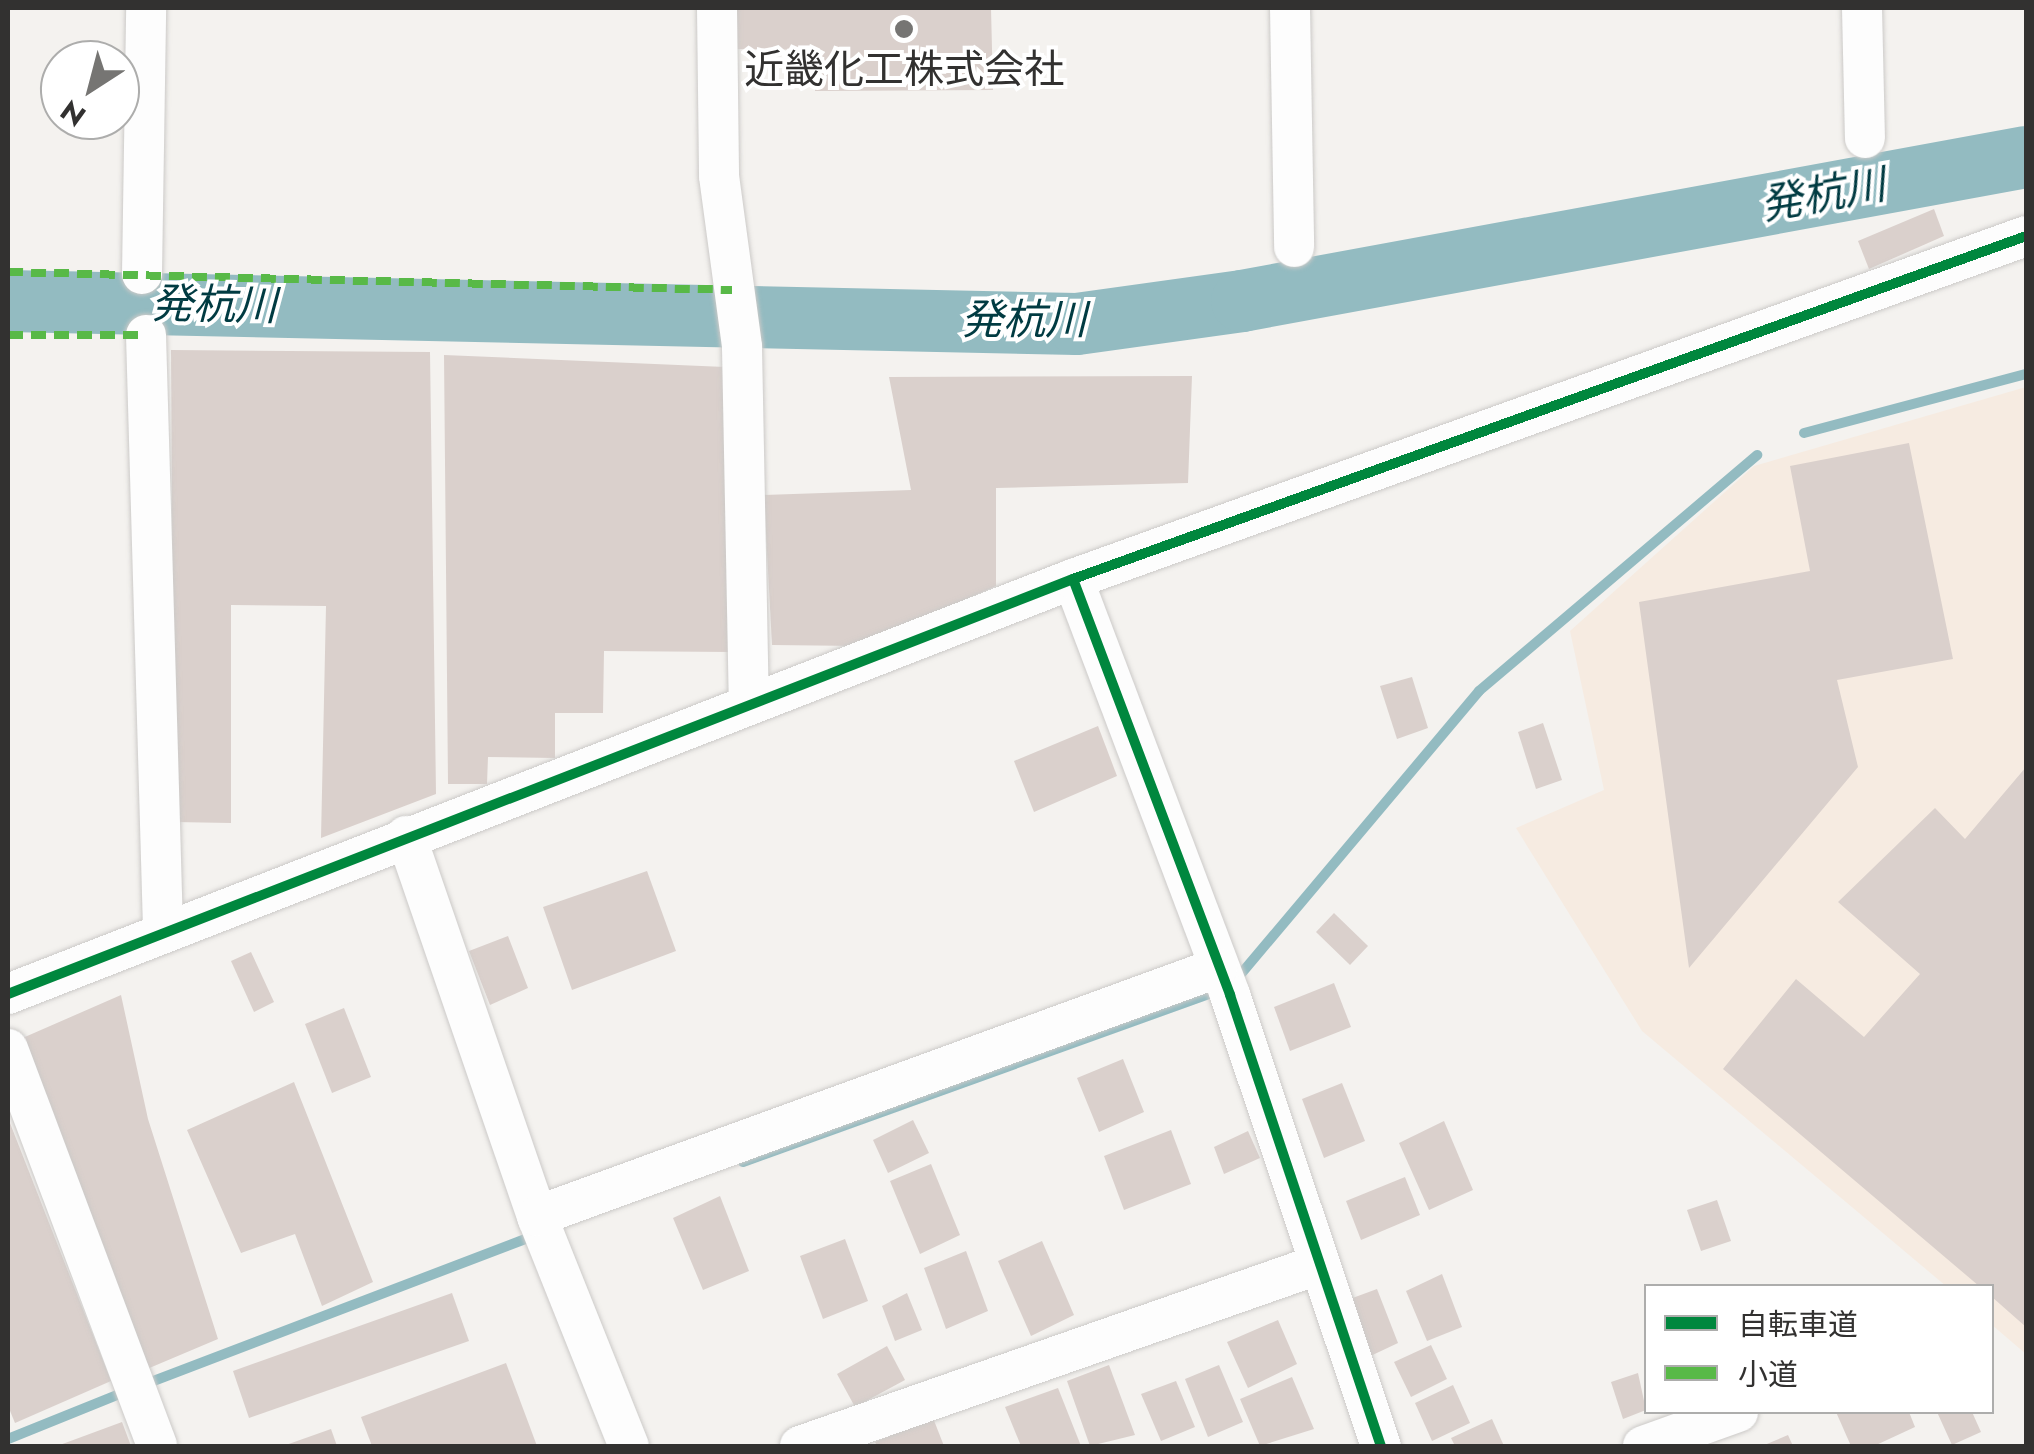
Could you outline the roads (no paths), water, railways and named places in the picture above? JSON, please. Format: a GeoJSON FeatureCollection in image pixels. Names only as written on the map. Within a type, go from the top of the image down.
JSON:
{"type":"FeatureCollection","features":[{"type":"Feature","properties":{"kind":"street"},"geometry":{"type":"LineString","coordinates":[[142,274],[146,8]]}},
{"type":"Feature","properties":{"kind":"street"},"geometry":{"type":"LineString","coordinates":[[717,8],[719,176],[742,347],[749,704]]}},
{"type":"Feature","properties":{"kind":"street"},"geometry":{"type":"LineString","coordinates":[[1290,8],[1294,247]]}},
{"type":"Feature","properties":{"kind":"street"},"geometry":{"type":"LineString","coordinates":[[1862,8],[1865,138]]}},
{"type":"Feature","properties":{"kind":"street"},"geometry":{"type":"LineString","coordinates":[[8,994],[163,930],[1073,579],[2026,236]]}},
{"type":"Feature","properties":{"kind":"street"},"geometry":{"type":"LineString","coordinates":[[146,335],[163,930]]}},
{"type":"Feature","properties":{"kind":"street"},"geometry":{"type":"LineString","coordinates":[[1073,579],[1224,982],[1381,1446]]}},
{"type":"Feature","properties":{"kind":"street"},"geometry":{"type":"LineString","coordinates":[[406,836],[541,1228],[629,1446]]}},
{"type":"Feature","properties":{"kind":"street"},"geometry":{"type":"LineString","coordinates":[[541,1228],[1224,982]]}},
{"type":"Feature","properties":{"kind":"street"},"geometry":{"type":"LineString","coordinates":[[8,1049],[158,1446]]}},
{"type":"Feature","properties":{"kind":"street"},"geometry":{"type":"LineString","coordinates":[[800,1446],[856,1437],[1320,1264]]}},
{"type":"Feature","properties":{"kind":"street"},"geometry":{"type":"LineString","coordinates":[[1643,1446],[1732,1414]]}},
{"type":"Feature","properties":{"kind":"waterway","name":"発杭川"},"geometry":{"type":"LineString","coordinates":[[8,301],[1077,324],[1242,301],[2026,157]]}},
{"type":"Feature","properties":{"kind":"waterway"},"geometry":{"type":"LineString","coordinates":[[1804,433],[2026,374]]}},
{"type":"Feature","properties":{"kind":"waterway"},"geometry":{"type":"LineString","coordinates":[[1235,981],[1479,691],[1757,455]]}},
{"type":"Feature","properties":{"kind":"waterway"},"geometry":{"type":"LineString","coordinates":[[743,1162],[1220,990]]}},
{"type":"Feature","properties":{"kind":"waterway"},"geometry":{"type":"LineString","coordinates":[[143,1385],[533,1236]]}},
{"type":"Feature","properties":{"kind":"waterway"},"geometry":{"type":"LineString","coordinates":[[8,1439],[127,1391]]}},
{"type":"Feature","properties":{"kind":"place","name":"近畿化工株式会社"},"geometry":{"type":"Point","coordinates":[904,29]}}]}
